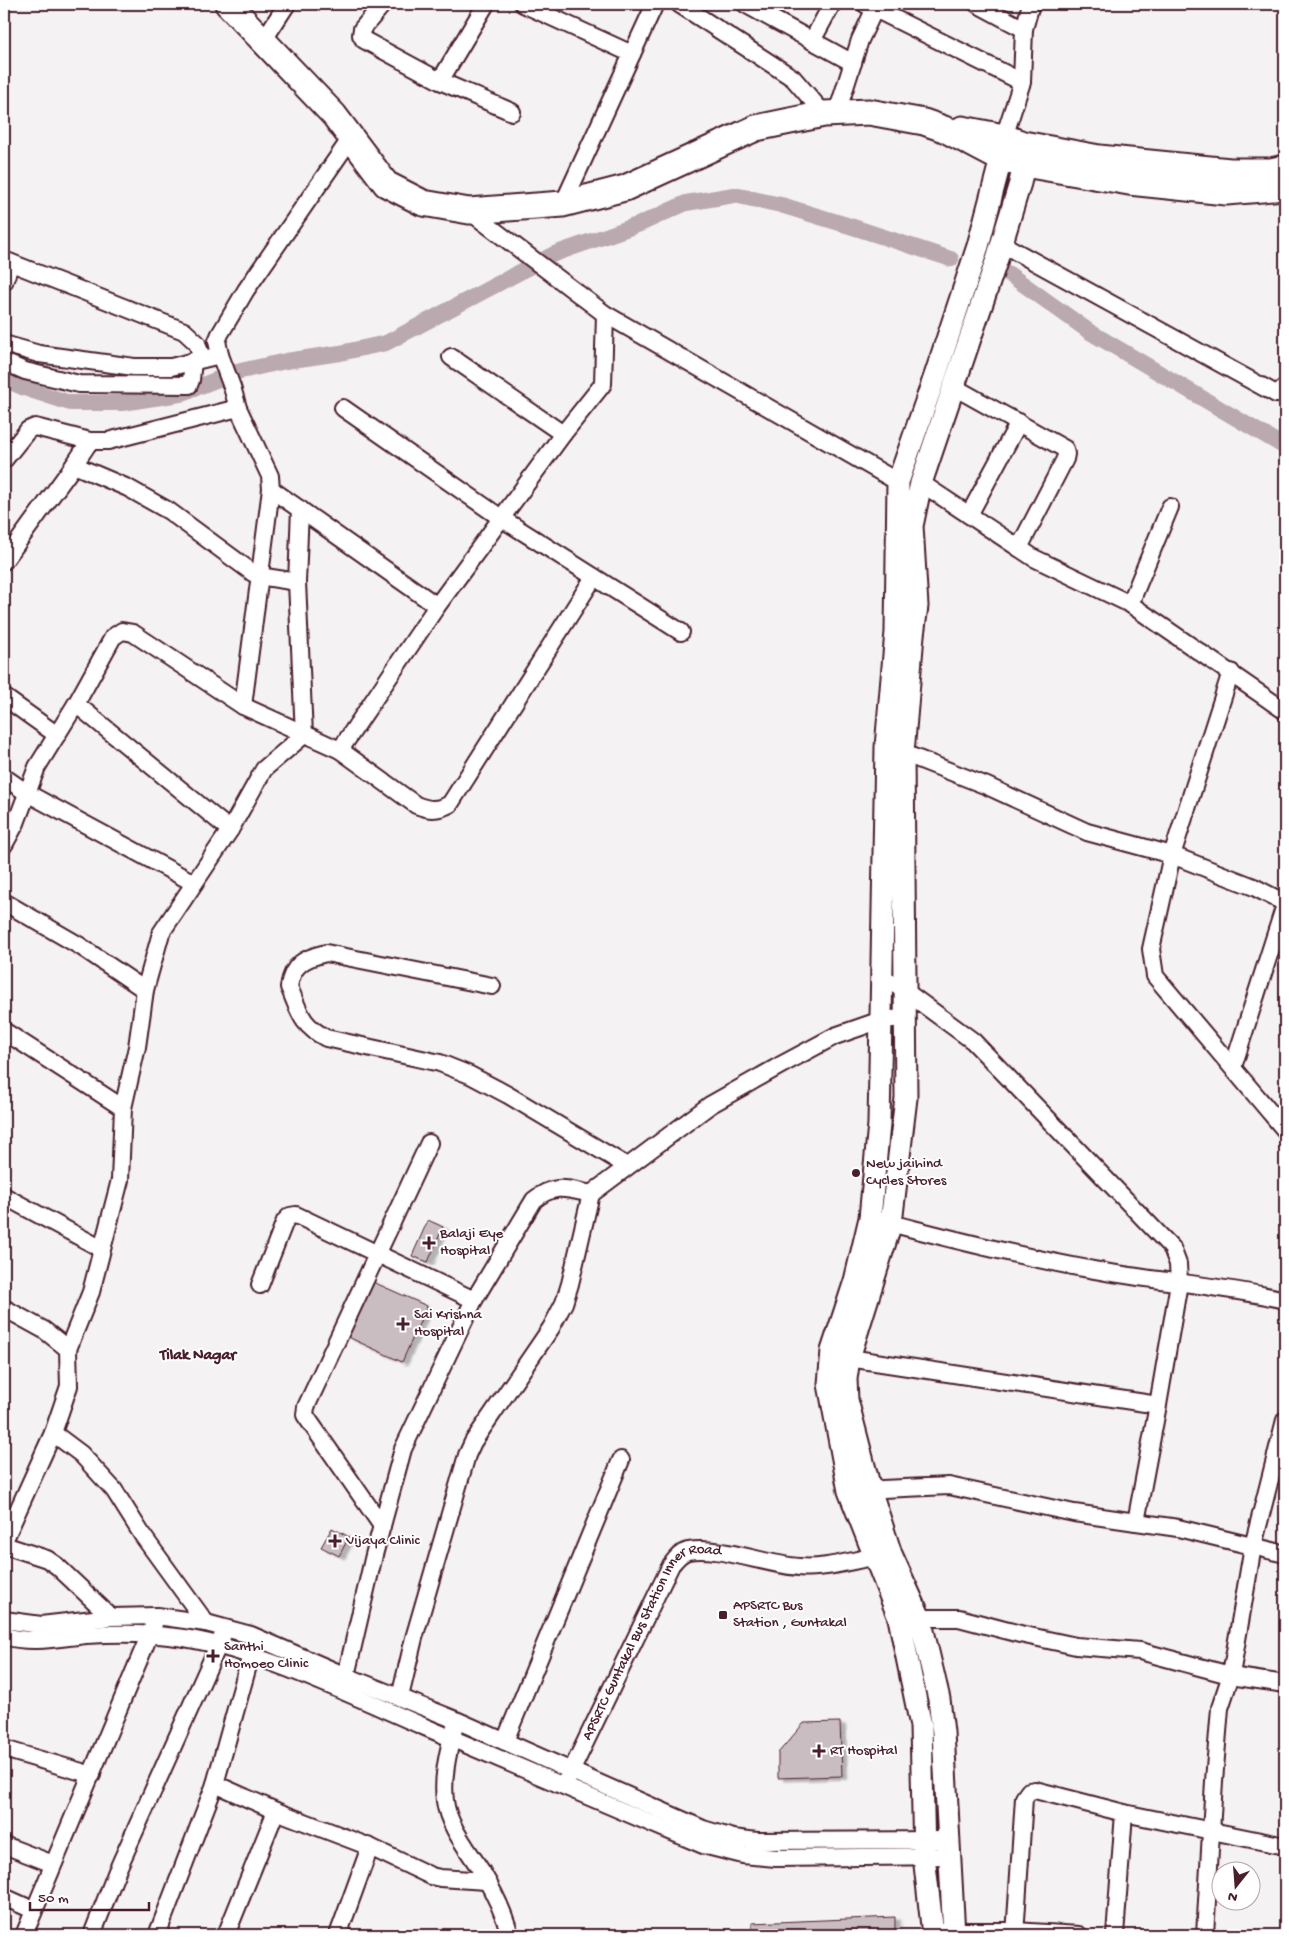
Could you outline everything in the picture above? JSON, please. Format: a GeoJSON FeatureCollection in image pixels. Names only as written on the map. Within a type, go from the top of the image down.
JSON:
{"type":"FeatureCollection","features":[{"type":"Feature","properties":{"kind":"highway"},"geometry":{"type":"LineString","coordinates":[[228,4],[334,115],[386,184],[423,202],[469,212],[563,204],[625,188],[756,128],[831,113],[869,112],[924,122],[944,129],[961,129],[1010,153],[1129,182],[1226,192],[1285,187]]}},
{"type":"Feature","properties":{"kind":"highway"},"geometry":{"type":"LineString","coordinates":[[1010,153],[1023,144],[1144,164],[1230,171],[1271,171],[1285,168]]}},
{"type":"Feature","properties":{"kind":"main road"},"geometry":{"type":"LineString","coordinates":[[882,1555],[870,1490],[847,1400],[846,1379],[849,1358],[891,1223],[906,1098],[905,991],[894,750],[918,606],[912,526],[921,483],[1002,244],[1010,153]]}},
{"type":"Feature","properties":{"kind":"main road"},"geometry":{"type":"LineString","coordinates":[[943,1933],[949,1848],[944,1732],[939,1699],[909,1618],[882,1555],[849,1491],[829,1384],[832,1351],[855,1281],[870,1218],[879,1124],[881,976],[894,750],[898,482],[1010,153]]}},
{"type":"Feature","properties":{"kind":"main road"},"geometry":{"type":"LineString","coordinates":[[909,1618],[921,1726],[924,1848],[943,1933]]}},
{"type":"Feature","properties":{"kind":"street"},"geometry":{"type":"LineString","coordinates":[[263,41],[287,4]]}},
{"type":"Feature","properties":{"kind":"street"},"geometry":{"type":"LineString","coordinates":[[383,4],[362,29],[361,35],[364,40],[440,81],[512,112]]}},
{"type":"Feature","properties":{"kind":"street"},"geometry":{"type":"LineString","coordinates":[[440,81],[486,4]]}},
{"type":"Feature","properties":{"kind":"street"},"geometry":{"type":"LineString","coordinates":[[523,4],[632,54]]}},
{"type":"Feature","properties":{"kind":"street"},"geometry":{"type":"LineString","coordinates":[[563,204],[655,4]]}},
{"type":"Feature","properties":{"kind":"street"},"geometry":{"type":"LineString","coordinates":[[679,4],[793,78],[831,113],[853,63],[872,5],[1022,82]]}},
{"type":"Feature","properties":{"kind":"street"},"geometry":{"type":"LineString","coordinates":[[745,4],[853,63]]}},
{"type":"Feature","properties":{"kind":"street"},"geometry":{"type":"LineString","coordinates":[[812,41],[832,4]]}},
{"type":"Feature","properties":{"kind":"street"},"geometry":{"type":"LineString","coordinates":[[977,4],[1024,29]]}},
{"type":"Feature","properties":{"kind":"street"},"geometry":{"type":"LineString","coordinates":[[1010,153],[1022,82],[1024,29],[1031,4]]}},
{"type":"Feature","properties":{"kind":"street"},"geometry":{"type":"LineString","coordinates":[[243,706],[271,489],[270,476],[238,408],[221,358],[218,340],[246,290],[351,138]]}},
{"type":"Feature","properties":{"kind":"street"},"geometry":{"type":"LineString","coordinates":[[469,212],[605,314],[898,482]]}},
{"type":"Feature","properties":{"kind":"street"},"geometry":{"type":"LineString","coordinates":[[1002,244],[1276,394],[1285,387]]}},
{"type":"Feature","properties":{"kind":"street"},"geometry":{"type":"LineString","coordinates":[[4,282],[7,261],[184,331],[197,343],[197,360],[189,384],[79,384],[24,371],[4,362]]}},
{"type":"Feature","properties":{"kind":"street"},"geometry":{"type":"LineString","coordinates":[[340,750],[437,606],[563,434],[603,384],[605,314]]}},
{"type":"Feature","properties":{"kind":"street"},"geometry":{"type":"LineString","coordinates":[[4,344],[39,354],[134,367],[171,366],[197,360],[221,358]]}},
{"type":"Feature","properties":{"kind":"street"},"geometry":{"type":"LineString","coordinates":[[451,357],[563,434]]}},
{"type":"Feature","properties":{"kind":"street"},"geometry":{"type":"LineString","coordinates":[[954,387],[1065,449],[1066,454],[1019,548]]}},
{"type":"Feature","properties":{"kind":"street"},"geometry":{"type":"LineString","coordinates":[[4,460],[28,430],[35,427],[90,441],[108,441],[238,408]]}},
{"type":"Feature","properties":{"kind":"street"},"geometry":{"type":"LineString","coordinates":[[343,408],[501,518],[681,632]]}},
{"type":"Feature","properties":{"kind":"street"},"geometry":{"type":"LineString","coordinates":[[968,515],[1019,422]]}},
{"type":"Feature","properties":{"kind":"street"},"geometry":{"type":"LineString","coordinates":[[4,561],[90,441]]}},
{"type":"Feature","properties":{"kind":"street"},"geometry":{"type":"LineString","coordinates":[[74,464],[128,488],[169,511],[247,569],[260,576],[297,582]]}},
{"type":"Feature","properties":{"kind":"street"},"geometry":{"type":"LineString","coordinates":[[921,483],[1047,565],[1130,604],[1285,711]]}},
{"type":"Feature","properties":{"kind":"street"},"geometry":{"type":"LineString","coordinates":[[271,489],[437,606]]}},
{"type":"Feature","properties":{"kind":"street"},"geometry":{"type":"LineString","coordinates":[[1130,604],[1170,507]]}},
{"type":"Feature","properties":{"kind":"street"},"geometry":{"type":"LineString","coordinates":[[300,509],[297,582],[304,735]]}},
{"type":"Feature","properties":{"kind":"street"},"geometry":{"type":"LineString","coordinates":[[4,845],[16,823],[37,767],[76,704],[113,637],[122,631],[132,633],[243,706],[340,750],[416,804],[428,809],[441,809],[450,804],[594,577]]}},
{"type":"Feature","properties":{"kind":"street"},"geometry":{"type":"LineString","coordinates":[[1230,672],[1172,855],[1151,949],[1155,976],[1285,1130]]}},
{"type":"Feature","properties":{"kind":"street"},"geometry":{"type":"LineString","coordinates":[[4,697],[57,735]]}},
{"type":"Feature","properties":{"kind":"street"},"geometry":{"type":"LineString","coordinates":[[76,704],[230,830]]}},
{"type":"Feature","properties":{"kind":"street"},"geometry":{"type":"LineString","coordinates":[[111,1617],[57,1566],[47,1559],[4,1543],[53,1433],[69,1386],[68,1349],[91,1292],[120,1180],[123,1108],[137,1047],[145,990],[161,933],[230,830],[264,769],[304,735]]}},
{"type":"Feature","properties":{"kind":"street"},"geometry":{"type":"LineString","coordinates":[[894,750],[987,786],[1087,832],[1172,855],[1254,887],[1285,904],[1233,1067]]}},
{"type":"Feature","properties":{"kind":"street"},"geometry":{"type":"LineString","coordinates":[[4,777],[27,793],[194,883]]}},
{"type":"Feature","properties":{"kind":"street"},"geometry":{"type":"LineString","coordinates":[[4,902],[80,946],[145,990]]}},
{"type":"Feature","properties":{"kind":"street"},"geometry":{"type":"LineString","coordinates":[[492,986],[326,953],[310,957],[296,967],[290,980],[290,987],[305,1024],[319,1035],[440,1063],[470,1075],[508,1095],[627,1166]]}},
{"type":"Feature","properties":{"kind":"street"},"geometry":{"type":"LineString","coordinates":[[881,976],[973,1040],[1172,1248],[1178,1264],[1179,1283],[1136,1522]]}},
{"type":"Feature","properties":{"kind":"street"},"geometry":{"type":"LineString","coordinates":[[400,1697],[414,1638],[467,1455],[551,1328],[564,1304],[591,1194],[710,1105],[765,1074],[835,1036],[881,1020],[904,1018]]}},
{"type":"Feature","properties":{"kind":"street"},"geometry":{"type":"LineString","coordinates":[[4,1031],[123,1108]]}},
{"type":"Feature","properties":{"kind":"street"},"geometry":{"type":"LineString","coordinates":[[382,1526],[305,1415],[306,1407],[429,1143]]}},
{"type":"Feature","properties":{"kind":"street"},"geometry":{"type":"LineString","coordinates":[[346,1676],[403,1448],[474,1300],[534,1200],[542,1193],[560,1188],[591,1194]]}},
{"type":"Feature","properties":{"kind":"street"},"geometry":{"type":"LineString","coordinates":[[4,1196],[102,1249]]}},
{"type":"Feature","properties":{"kind":"street"},"geometry":{"type":"LineString","coordinates":[[260,1285],[285,1221],[290,1216],[296,1215],[474,1300]]}},
{"type":"Feature","properties":{"kind":"street"},"geometry":{"type":"LineString","coordinates":[[870,1218],[947,1238],[1094,1270],[1248,1291],[1285,1300]]}},
{"type":"Feature","properties":{"kind":"street"},"geometry":{"type":"LineString","coordinates":[[4,1308],[44,1330],[68,1349]]}},
{"type":"Feature","properties":{"kind":"street"},"geometry":{"type":"LineString","coordinates":[[849,1358],[1158,1405]]}},
{"type":"Feature","properties":{"kind":"street"},"geometry":{"type":"LineString","coordinates":[[1205,1935],[1220,1708],[1230,1675],[1253,1546],[1283,1437],[1285,1420]]}},
{"type":"Feature","properties":{"kind":"street"},"geometry":{"type":"LineString","coordinates":[[53,1433],[81,1454],[114,1490],[143,1536],[206,1623]]}},
{"type":"Feature","properties":{"kind":"street"},"geometry":{"type":"LineString","coordinates":[[504,1741],[621,1460]]}},
{"type":"Feature","properties":{"kind":"street"},"geometry":{"type":"LineString","coordinates":[[849,1491],[949,1486],[1074,1513],[1178,1528],[1285,1554]]}},
{"type":"Feature","properties":{"kind":"street","name":"APSRTC Guntakal Bus Station Inner Road"},"geometry":{"type":"LineString","coordinates":[[564,1786],[677,1556],[687,1551],[707,1550],[798,1567],[823,1567],[882,1555]]}},
{"type":"Feature","properties":{"kind":"street"},"geometry":{"type":"LineString","coordinates":[[24,1935],[157,1616]]}},
{"type":"Feature","properties":{"kind":"street"},"geometry":{"type":"LineString","coordinates":[[4,1620],[41,1625],[111,1617],[157,1616],[206,1623],[251,1636],[456,1720],[704,1829],[734,1838],[757,1841],[949,1848]]}},
{"type":"Feature","properties":{"kind":"street"},"geometry":{"type":"LineString","coordinates":[[909,1618],[959,1618],[1076,1646],[1140,1651],[1230,1675],[1285,1684]]}},
{"type":"Feature","properties":{"kind":"street"},"geometry":{"type":"LineString","coordinates":[[92,1935],[116,1870],[226,1628]]}},
{"type":"Feature","properties":{"kind":"street"},"geometry":{"type":"LineString","coordinates":[[4,1636],[34,1641],[87,1635],[150,1633],[190,1638],[251,1655],[346,1693],[703,1845],[744,1855],[776,1858],[924,1848]]}},
{"type":"Feature","properties":{"kind":"street"},"geometry":{"type":"LineString","coordinates":[[157,1935],[215,1784],[251,1655]]}},
{"type":"Feature","properties":{"kind":"street"},"geometry":{"type":"LineString","coordinates":[[456,1720],[444,1780],[445,1803],[458,1836],[486,1880],[504,1914],[510,1935]]}},
{"type":"Feature","properties":{"kind":"street"},"geometry":{"type":"LineString","coordinates":[[4,1749],[92,1775]]}},
{"type":"Feature","properties":{"kind":"street"},"geometry":{"type":"LineString","coordinates":[[215,1784],[276,1811],[370,1847],[431,1876],[486,1880]]}},
{"type":"Feature","properties":{"kind":"street"},"geometry":{"type":"LineString","coordinates":[[1015,1933],[1024,1798],[1026,1794],[1035,1790],[1124,1813],[1285,1846]]}},
{"type":"Feature","properties":{"kind":"street"},"geometry":{"type":"LineString","coordinates":[[226,1935],[276,1811]]}},
{"type":"Feature","properties":{"kind":"street"},"geometry":{"type":"LineString","coordinates":[[1115,1935],[1124,1813]]}},
{"type":"Feature","properties":{"kind":"street"},"geometry":{"type":"LineString","coordinates":[[4,1845],[53,1864]]}},
{"type":"Feature","properties":{"kind":"street"},"geometry":{"type":"LineString","coordinates":[[338,1935],[370,1847]]}},
{"type":"Feature","properties":{"kind":"street"},"geometry":{"type":"LineString","coordinates":[[4,1897],[33,1910]]}},
{"type":"Feature","properties":{"kind":"street"},"geometry":{"type":"LineString","coordinates":[[943,1933],[1079,1935]]}},
{"type":"Feature","properties":{"kind":"building"},"geometry":{"type":"Polygon","coordinates":[[[428,1220],[443,1227],[428,1262],[412,1256],[428,1220]]]}},
{"type":"Feature","properties":{"kind":"building"},"geometry":{"type":"Polygon","coordinates":[[[373,1282],[427,1306],[402,1362],[348,1337],[373,1282]]]}},
{"type":"Feature","properties":{"kind":"building"},"geometry":{"type":"Polygon","coordinates":[[[332,1528],[349,1537],[339,1556],[321,1547],[332,1528]]]}},
{"type":"Feature","properties":{"kind":"building"},"geometry":{"type":"Polygon","coordinates":[[[840,1722],[842,1776],[778,1778],[778,1753],[804,1723],[840,1722]]]}},
{"type":"Feature","properties":{"kind":"building"},"geometry":{"type":"Polygon","coordinates":[[[895,1917],[895,1935],[752,1935],[752,1923],[895,1917]]]}},
{"type":"Feature","properties":{"kind":"waterway"},"geometry":{"type":"LineString","coordinates":[[4,379],[24,388],[70,403],[122,403],[180,394],[236,372],[386,343],[554,254],[640,224],[686,203],[734,195],[781,205],[951,259]]}},
{"type":"Feature","properties":{"kind":"waterway"},"geometry":{"type":"LineString","coordinates":[[1009,274],[1090,332],[1285,447]]}},
{"type":"Feature","properties":{"kind":"place","name":"New jaihind Cycles Stores"},"geometry":{"type":"Point","coordinates":[856,1173]}},
{"type":"Feature","properties":{"kind":"place","name":"Balaji Eye Hospital"},"geometry":{"type":"Point","coordinates":[429,1243]}},
{"type":"Feature","properties":{"kind":"place","name":"Sai Krishna Hospital"},"geometry":{"type":"Point","coordinates":[403,1324]}},
{"type":"Feature","properties":{"kind":"place","name":"Vijaya Clinic"},"geometry":{"type":"Point","coordinates":[335,1541]}},
{"type":"Feature","properties":{"kind":"place","name":"APSRTC Bus Station , Guntakal"},"geometry":{"type":"Point","coordinates":[723,1615]}},
{"type":"Feature","properties":{"kind":"place","name":"Santhi Homoeo Clinic"},"geometry":{"type":"Point","coordinates":[213,1656]}},
{"type":"Feature","properties":{"kind":"place","name":"RT Hospital"},"geometry":{"type":"Point","coordinates":[819,1751]}},
{"type":"Feature","properties":{"kind":"district","name":"Tilak Nagar"},"geometry":{"type":"Point","coordinates":[198,1356]}}]}
